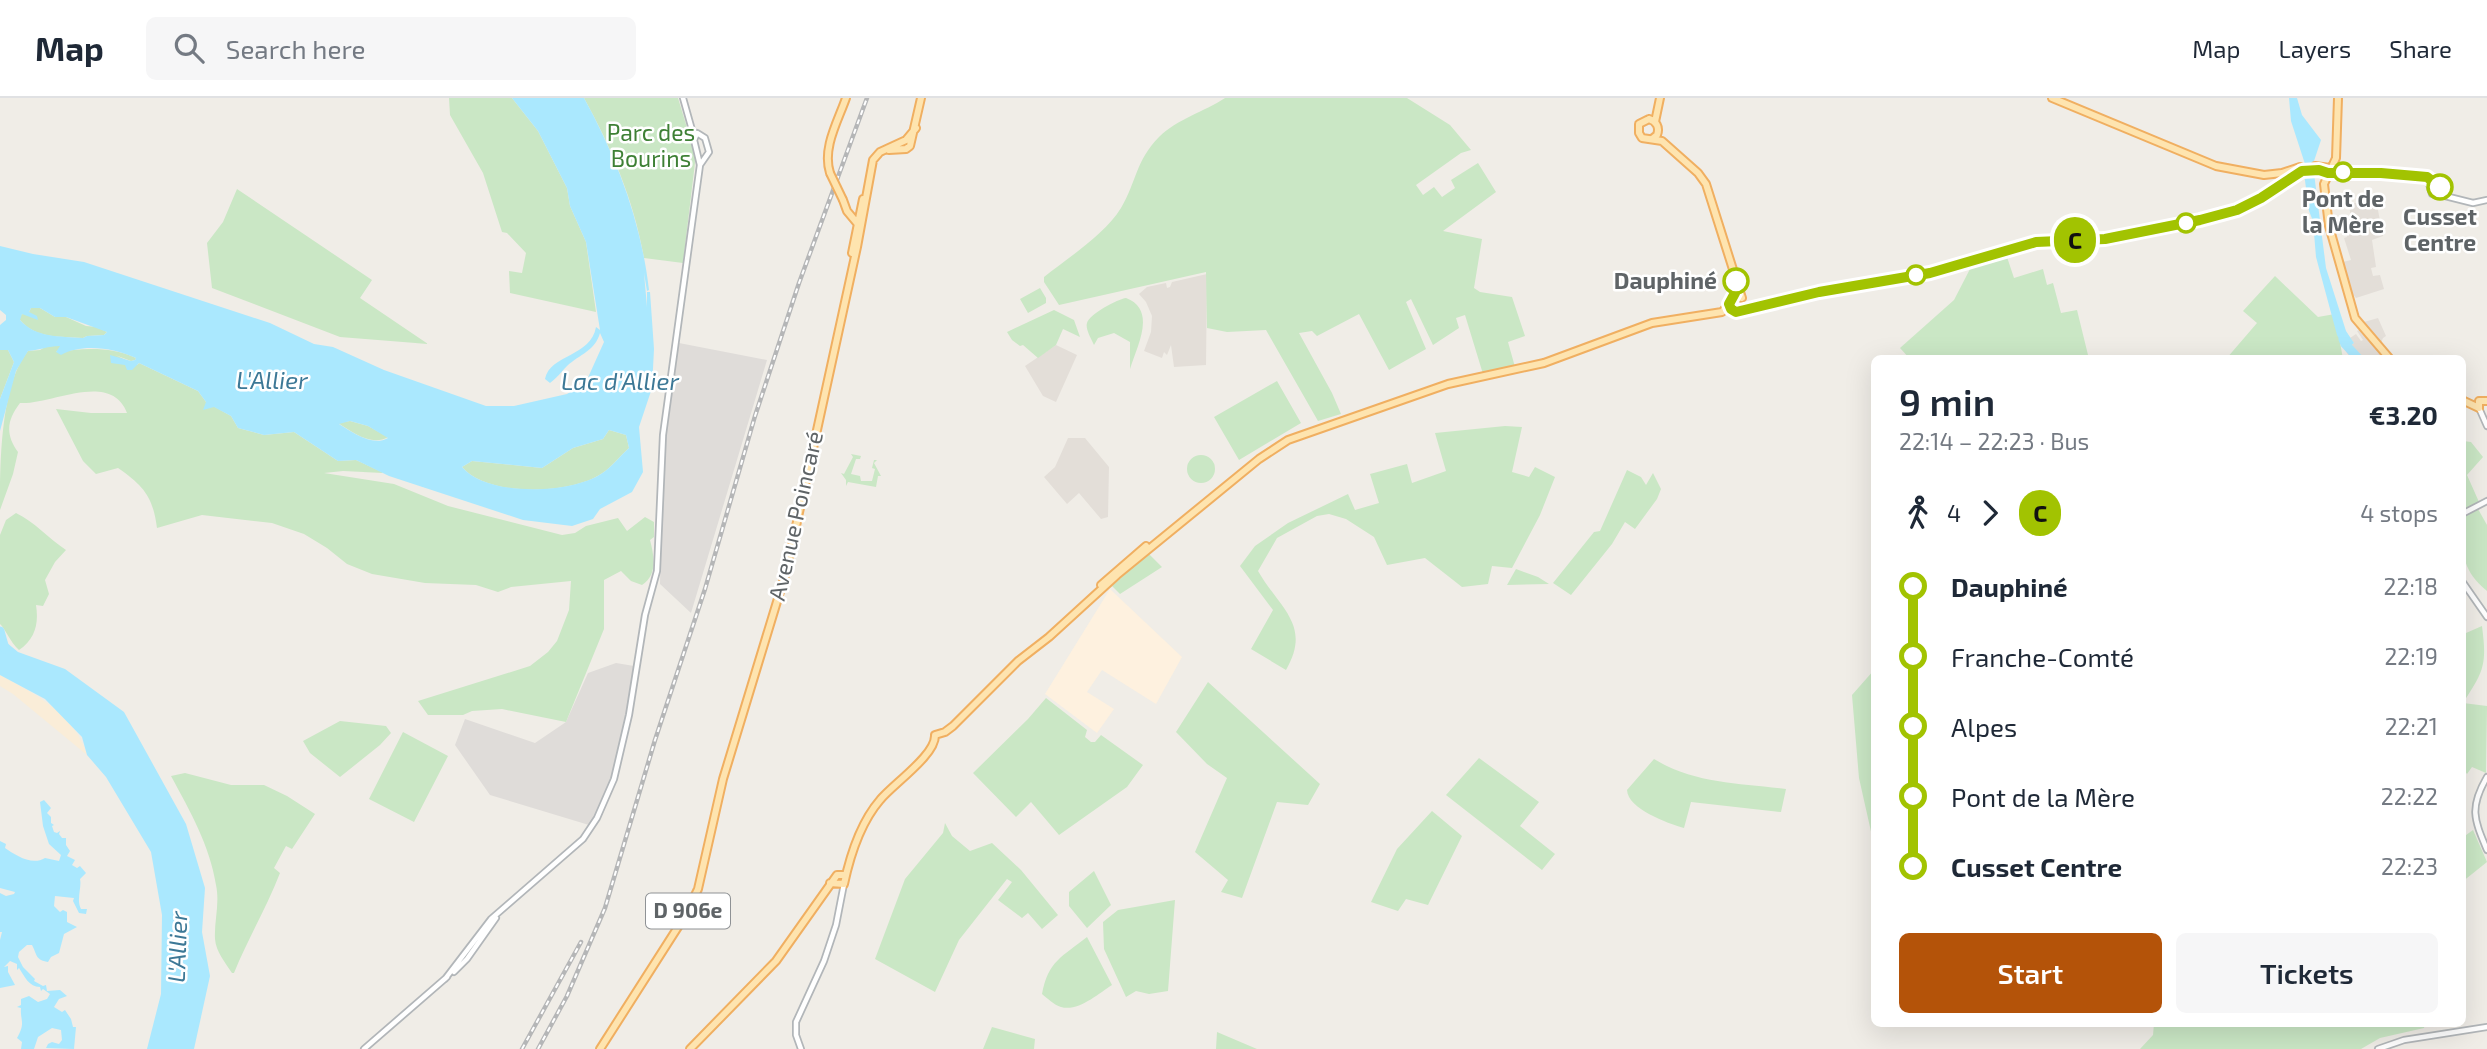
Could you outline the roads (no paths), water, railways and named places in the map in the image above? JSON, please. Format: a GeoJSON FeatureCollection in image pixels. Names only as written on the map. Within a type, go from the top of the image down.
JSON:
{"type":"FeatureCollection","features":[{"type":"Feature","properties":{"kind":"main road"},"geometry":{"type":"LineString","coordinates":[[846,98],[827,160],[847,211],[861,222]]}},
{"type":"Feature","properties":{"kind":"main road"},"geometry":{"type":"LineString","coordinates":[[861,222],[875,158],[884,150],[905,144],[916,128],[921,98]]}},
{"type":"Feature","properties":{"kind":"main road"},"geometry":{"type":"LineString","coordinates":[[1658,98],[1652,120],[1662,141],[1698,173],[1706,184],[1744,304],[1742,309]]}},
{"type":"Feature","properties":{"kind":"main road"},"geometry":{"type":"LineString","coordinates":[[2052,98],[2216,166],[2255,175],[2319,168],[2331,171]]}},
{"type":"Feature","properties":{"kind":"main road"},"geometry":{"type":"LineString","coordinates":[[2339,98],[2336,158],[2324,184],[2329,226],[2355,318],[2387,355]]}},
{"type":"Feature","properties":{"kind":"main road"},"geometry":{"type":"LineString","coordinates":[[1652,120],[1639,124],[1639,133],[1642,138],[1662,141]]}},
{"type":"Feature","properties":{"kind":"main road"},"geometry":{"type":"LineString","coordinates":[[1652,139],[1658,131]]}},
{"type":"Feature","properties":{"kind":"main road"},"geometry":{"type":"LineString","coordinates":[[1701,315],[1718,317],[1733,311],[1819,292],[1930,273],[2036,242],[2105,239],[2200,220],[2237,210],[2279,187],[2302,169]]}},
{"type":"Feature","properties":{"kind":"main road"},"geometry":{"type":"LineString","coordinates":[[2279,187],[2282,173]]}},
{"type":"Feature","properties":{"kind":"main road"},"geometry":{"type":"LineString","coordinates":[[861,222],[860,209],[870,179]]}},
{"type":"Feature","properties":{"kind":"main road"},"geometry":{"type":"LineString","coordinates":[[843,200],[860,209]]}},
{"type":"Feature","properties":{"kind":"main road","name":"Avenue Poincaré"},"geometry":{"type":"LineString","coordinates":[[600,1049],[692,903],[701,877],[730,753],[786,572],[861,222]]}},
{"type":"Feature","properties":{"kind":"main road"},"geometry":{"type":"LineString","coordinates":[[830,883],[844,884],[851,856],[878,802],[932,749],[935,735],[945,733],[1005,674],[1165,534],[1259,459],[1288,440],[1448,384],[1544,363],[1652,323],[1722,312],[1737,286]]}},
{"type":"Feature","properties":{"kind":"main road"},"geometry":{"type":"LineString","coordinates":[[1733,296],[1742,298]]}},
{"type":"Feature","properties":{"kind":"main road"},"geometry":{"type":"LineString","coordinates":[[1729,304],[1733,311]]}},
{"type":"Feature","properties":{"kind":"main road"},"geometry":{"type":"LineString","coordinates":[[1037,646],[1110,575],[1165,534]]}},
{"type":"Feature","properties":{"kind":"main road"},"geometry":{"type":"LineString","coordinates":[[690,1049],[776,961],[837,875],[846,875]]}},
{"type":"Feature","properties":{"kind":"street"},"geometry":{"type":"LineString","coordinates":[[683,98],[703,158]]}},
{"type":"Feature","properties":{"kind":"street"},"geometry":{"type":"LineString","coordinates":[[363,1049],[445,979],[491,919],[575,847],[591,828],[604,804],[621,754],[641,635],[657,571],[663,435],[700,165],[709,152],[705,138],[700,133],[694,137]]}},
{"type":"Feature","properties":{"kind":"street"},"geometry":{"type":"LineString","coordinates":[[2331,171],[2427,177],[2441,191]]}},
{"type":"Feature","properties":{"kind":"street"},"geometry":{"type":"LineString","coordinates":[[2427,177],[2432,191],[2435,187],[2459,200],[2473,203],[2487,200]]}},
{"type":"Feature","properties":{"kind":"street"},"geometry":{"type":"LineString","coordinates":[[2483,404],[2487,426]]}},
{"type":"Feature","properties":{"kind":"street"},"geometry":{"type":"LineString","coordinates":[[2466,512],[2487,501]]}},
{"type":"Feature","properties":{"kind":"street"},"geometry":{"type":"LineString","coordinates":[[2466,587],[2487,617]]}},
{"type":"Feature","properties":{"kind":"street"},"geometry":{"type":"LineString","coordinates":[[2487,777],[2474,805],[2476,821],[2487,850]]}},
{"type":"Feature","properties":{"kind":"street"},"geometry":{"type":"LineString","coordinates":[[801,1049],[796,1035],[798,1015],[820,974],[844,884]]}},
{"type":"Feature","properties":{"kind":"street"},"geometry":{"type":"LineString","coordinates":[[2378,1049],[2404,1040],[2487,1027]]}},
{"type":"Feature","properties":{"kind":"water","name":"L'Allier"},"geometry":{"type":"Polygon","coordinates":[[[512,98],[584,98],[617,167],[634,215],[649,290],[647,291],[644,273],[647,307],[647,292],[650,292],[654,349],[652,388],[639,427],[643,472],[632,492],[600,509],[593,519],[572,526],[523,520],[389,476],[356,460],[338,461],[294,432],[264,435],[238,428],[231,416],[214,407],[203,410],[206,402],[198,391],[139,363],[132,370],[127,370],[125,365],[111,363],[110,355],[131,361],[136,358],[108,349],[78,349],[61,355],[56,352],[60,346],[28,351],[16,371],[0,431],[0,399],[14,362],[8,350],[0,350],[0,325],[6,320],[6,315],[0,310],[0,246],[84,262],[270,323],[314,344],[333,347],[384,370],[486,406],[514,406],[567,394],[586,382],[604,342],[600,333],[591,348],[550,383],[545,379],[554,365],[587,344],[596,327],[600,330],[586,242],[570,206],[567,188],[538,131],[512,98]],[[31,308],[29,312],[37,316],[38,320],[22,314],[20,320],[41,333],[83,338],[104,335],[107,332],[66,317],[55,317],[40,308],[31,308]],[[350,421],[339,424],[369,440],[388,438],[368,426],[350,421]],[[609,430],[603,439],[573,448],[542,468],[472,461],[462,467],[474,477],[509,488],[570,486],[601,474],[629,448],[626,435],[609,430]]]}},
{"type":"Feature","properties":{"kind":"water"},"geometry":{"type":"Polygon","coordinates":[[[2289,98],[2297,98],[2302,115],[2321,140],[2313,164],[2305,164],[2291,121],[2289,98]]]}},
{"type":"Feature","properties":{"kind":"water"},"geometry":{"type":"Polygon","coordinates":[[[2304,173],[2314,173],[2326,268],[2346,331],[2354,343],[2345,350],[2337,335],[2316,257],[2313,221],[2304,173]]]}},
{"type":"Feature","properties":{"kind":"water","name":"L'Allier"},"geometry":{"type":"Polygon","coordinates":[[[0,637],[18,652],[65,669],[124,712],[186,824],[205,888],[202,932],[210,976],[194,1049],[147,1049],[161,994],[162,915],[151,852],[106,777],[87,755],[82,737],[45,699],[0,675],[0,637]]]}},
{"type":"Feature","properties":{"kind":"water"},"geometry":{"type":"Polygon","coordinates":[[[44,800],[51,808],[47,813],[54,825],[54,832],[60,831],[62,838],[66,838],[70,851],[67,856],[75,860],[72,865],[77,868],[80,866],[86,873],[80,879],[79,902],[81,909],[87,909],[86,914],[79,913],[74,898],[55,896],[54,906],[60,912],[67,912],[67,922],[77,927],[64,934],[59,953],[48,962],[39,958],[32,945],[27,945],[19,952],[18,957],[34,981],[46,985],[47,991],[60,990],[67,996],[59,999],[54,1007],[62,1012],[65,1010],[73,1027],[76,1027],[74,1049],[46,1048],[52,1042],[59,1044],[62,1040],[61,1030],[52,1028],[38,1037],[34,1049],[21,1049],[22,1042],[17,1038],[22,1025],[21,1008],[17,1007],[21,1005],[21,999],[29,996],[38,1002],[47,999],[50,994],[30,983],[19,968],[17,970],[17,964],[10,961],[4,967],[8,966],[15,985],[0,988],[0,893],[6,896],[15,892],[0,888],[0,841],[6,844],[5,848],[24,859],[35,861],[45,858],[59,861],[61,855],[49,844],[43,826],[40,802],[44,800]]]}},
{"type":"Feature","properties":{"kind":"waterway"},"geometry":{"type":"LineString","coordinates":[[2343,339],[2355,355]]}},
{"type":"Feature","properties":{"kind":"waterway"},"geometry":{"type":"LineString","coordinates":[[0,631],[5,649]]}},
{"type":"Feature","properties":{"kind":"railway"},"geometry":{"type":"LineString","coordinates":[[538,1049],[567,996],[605,908],[655,740],[705,589],[755,416],[799,283],[867,98]]}},
{"type":"Feature","properties":{"kind":"railway"},"geometry":{"type":"LineString","coordinates":[[522,1049],[581,942]]}},
{"type":"Feature","properties":{"kind":"place","name":"Pont de la Mère"},"geometry":{"type":"Point","coordinates":[2343,172]}},
{"type":"Feature","properties":{"kind":"place","name":"Cusset Centre"},"geometry":{"type":"Point","coordinates":[2440,187]}},
{"type":"Feature","properties":{"kind":"place","name":"Dauphiné"},"geometry":{"type":"Point","coordinates":[1736,281]}},
{"type":"Feature","properties":{"kind":"park label","name":"Parc des Bourins"},"geometry":{"type":"Point","coordinates":[651,146]}},
{"type":"Feature","properties":{"kind":"water label","name":"Lac d'Allier"},"geometry":{"type":"Point","coordinates":[620,382]}}]}
